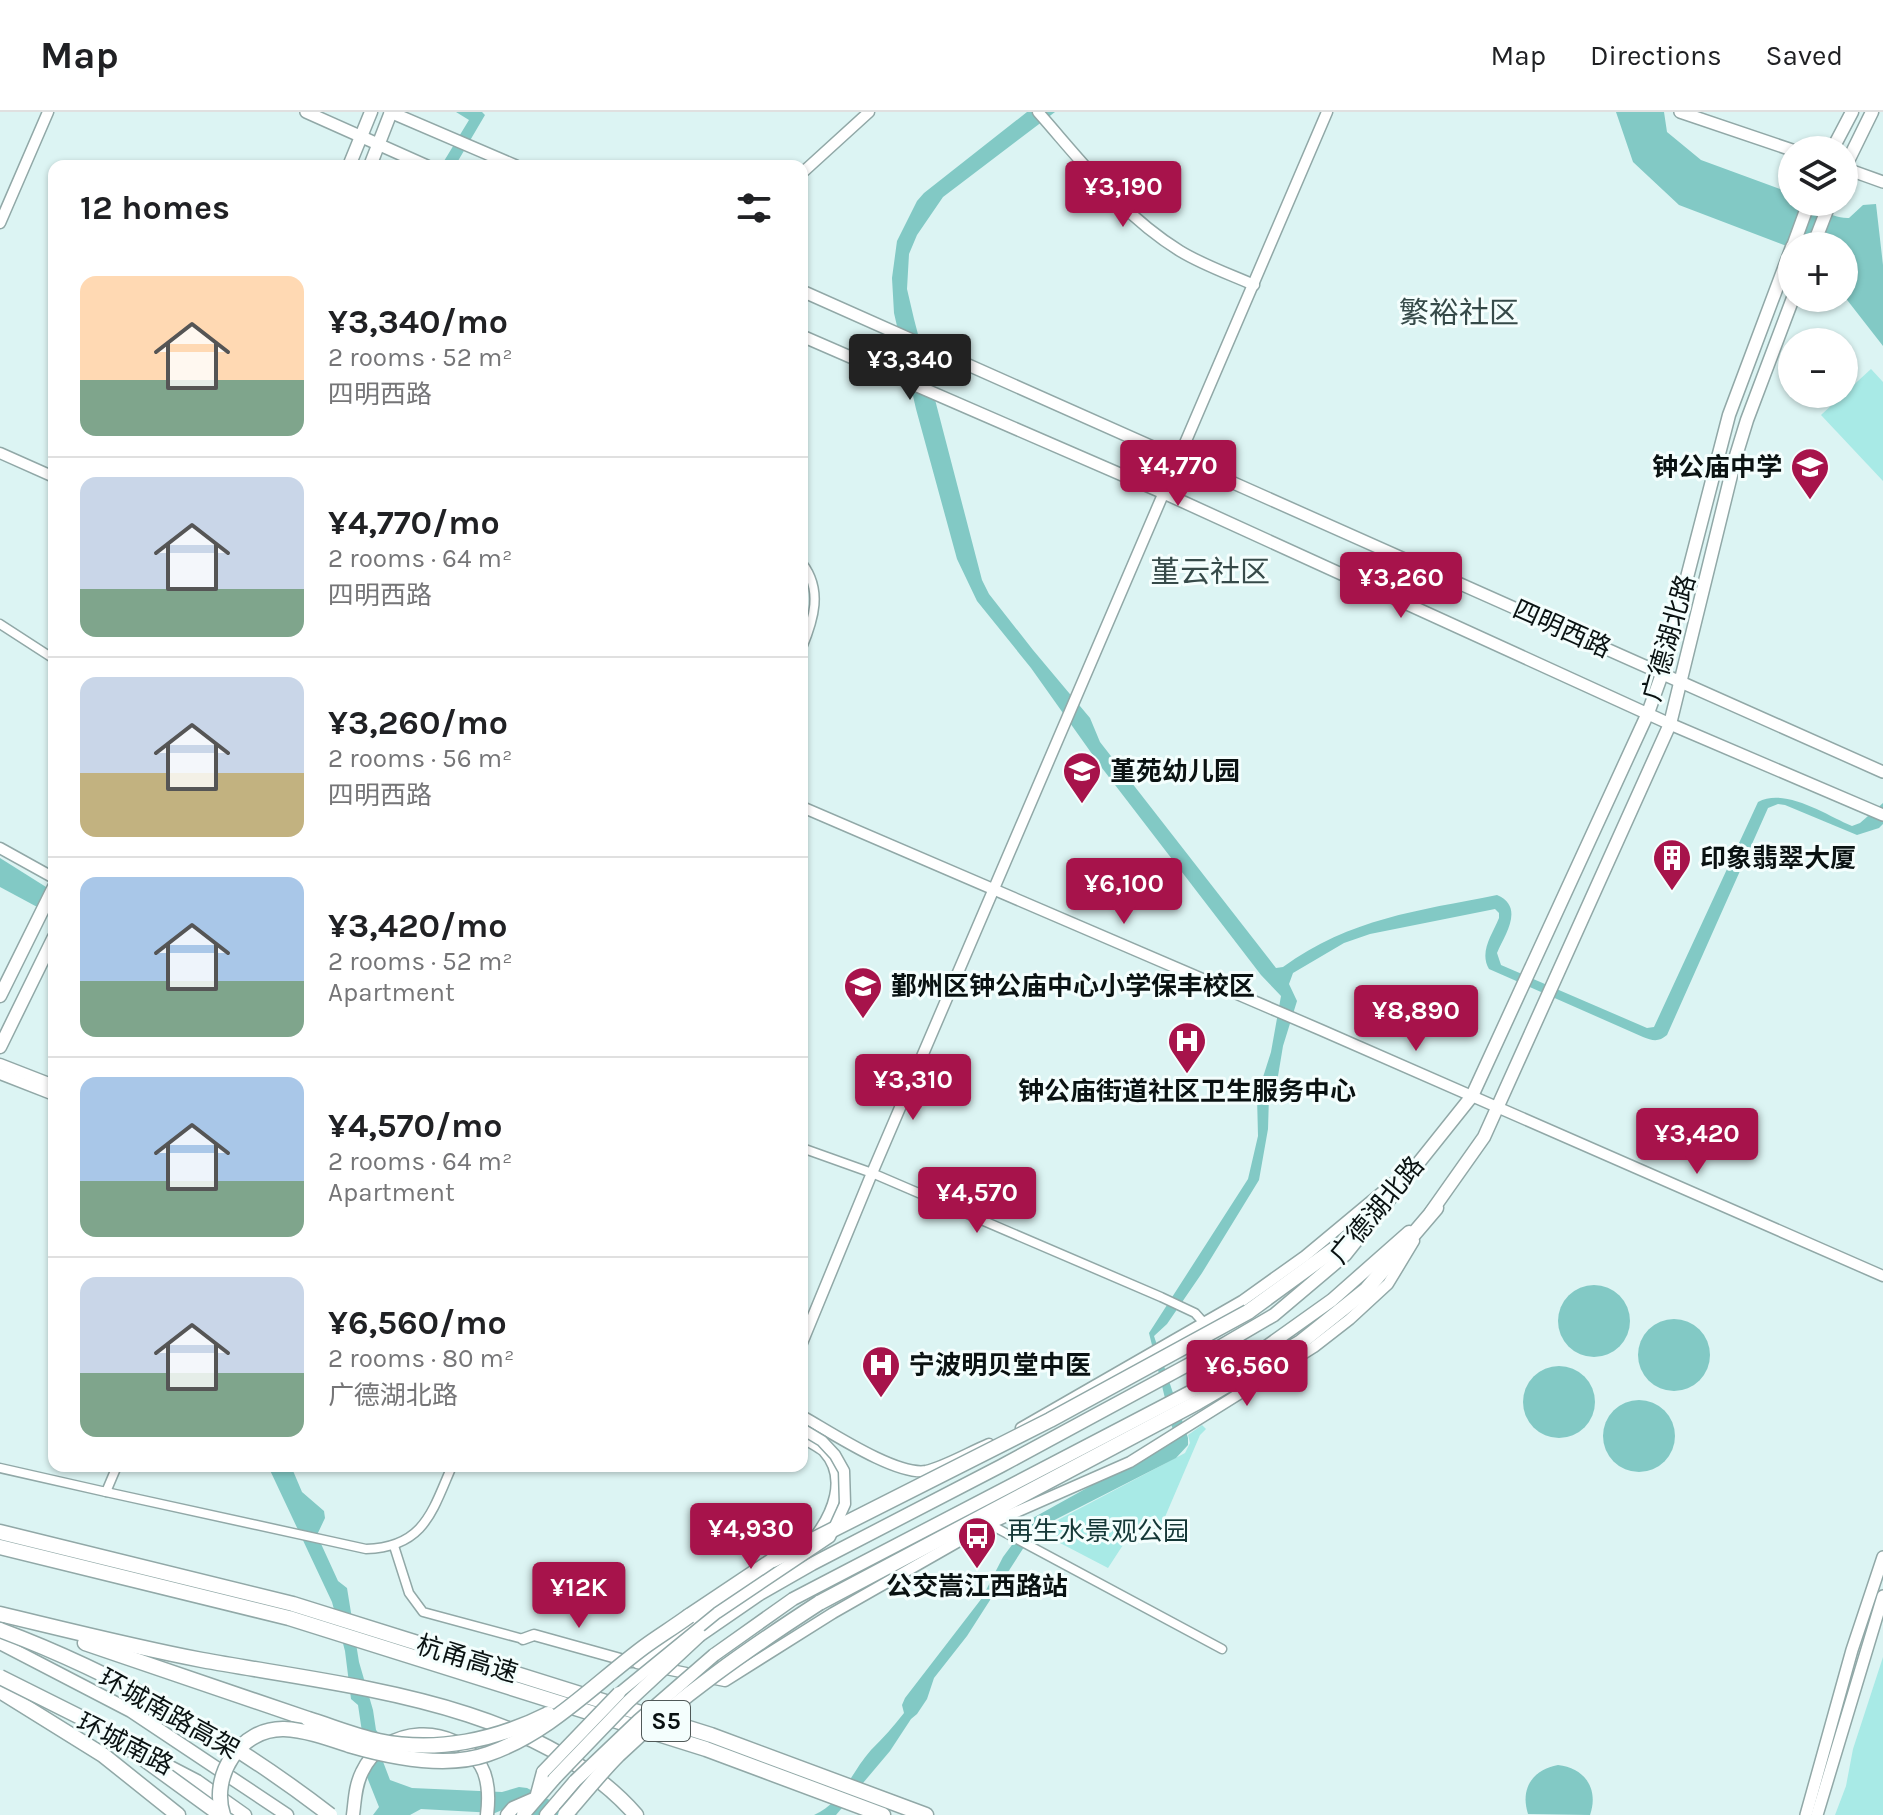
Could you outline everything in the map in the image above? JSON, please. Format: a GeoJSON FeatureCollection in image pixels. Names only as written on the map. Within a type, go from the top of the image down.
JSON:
{"type":"FeatureCollection","features":[{"type":"Feature","properties":{"kind":"highway"},"geometry":{"type":"LineString","coordinates":[[565,1815],[617,1757],[694,1690],[819,1603],[1198,1402],[1301,1342],[1366,1290],[1436,1208]]}},
{"type":"Feature","properties":{"kind":"highway"},"geometry":{"type":"LineString","coordinates":[[222,1815],[219,1788],[223,1771],[231,1757],[266,1732],[281,1729],[310,1733],[404,1758],[431,1760],[486,1755],[532,1734],[643,1648],[773,1560],[1050,1420],[1248,1312],[1370,1223]]}},
{"type":"Feature","properties":{"kind":"highway","name":"杭甬高速"},"geometry":{"type":"LineString","coordinates":[[0,1532],[291,1611],[711,1735],[926,1815]]}},
{"type":"Feature","properties":{"kind":"highway","name":"杭甬高速"},"geometry":{"type":"LineString","coordinates":[[0,1547],[291,1611]]}},
{"type":"Feature","properties":{"kind":"highway"},"geometry":{"type":"LineString","coordinates":[[0,1614],[308,1719],[378,1740],[408,1745],[441,1745],[482,1739],[525,1726],[607,1678]]}},
{"type":"Feature","properties":{"kind":"highway"},"geometry":{"type":"LineString","coordinates":[[0,1614],[166,1653],[385,1691],[483,1720],[557,1750],[610,1788],[636,1815]]}},
{"type":"Feature","properties":{"kind":"highway","name":"环城南路高架"},"geometry":{"type":"LineString","coordinates":[[0,1630],[46,1647],[165,1708],[287,1782],[330,1815]]}},
{"type":"Feature","properties":{"kind":"highway","name":"杭甬高速"},"geometry":{"type":"LineString","coordinates":[[403,1646],[706,1749],[883,1815]]}},
{"type":"Feature","properties":{"kind":"highway","name":"环城南路高架"},"geometry":{"type":"LineString","coordinates":[[0,1677],[100,1727],[222,1815]]}},
{"type":"Feature","properties":{"kind":"highway"},"geometry":{"type":"LineString","coordinates":[[0,1691],[93,1748],[178,1815]]}},
{"type":"Feature","properties":{"kind":"highway"},"geometry":{"type":"LineString","coordinates":[[578,1815],[606,1769]]}},
{"type":"Feature","properties":{"kind":"main road"},"geometry":{"type":"LineString","coordinates":[[306,112],[414,160]]}},
{"type":"Feature","properties":{"kind":"main road"},"geometry":{"type":"LineString","coordinates":[[351,160],[371,112]]}},
{"type":"Feature","properties":{"kind":"main road"},"geometry":{"type":"LineString","coordinates":[[372,160],[390,112],[502,160]]}},
{"type":"Feature","properties":{"kind":"main road"},"geometry":{"type":"LineString","coordinates":[[1681,112],[1778,145]]}},
{"type":"Feature","properties":{"kind":"main road"},"geometry":{"type":"LineString","coordinates":[[1839,136],[1852,112]]}},
{"type":"Feature","properties":{"kind":"main road"},"geometry":{"type":"LineString","coordinates":[[1858,140],[1872,112]]}},
{"type":"Feature","properties":{"kind":"main road"},"geometry":{"type":"LineString","coordinates":[[1858,174],[1883,182]]}},
{"type":"Feature","properties":{"kind":"main road","name":"广德湖北路"},"geometry":{"type":"LineString","coordinates":[[523,1815],[628,1702],[700,1635],[725,1617],[812,1564],[1197,1360],[1274,1315],[1345,1255],[1472,1096],[1648,713],[1662,674],[1729,415],[1778,284]]}},
{"type":"Feature","properties":{"kind":"main road","name":"四明西路"},"geometry":{"type":"LineString","coordinates":[[808,293],[1883,772]]}},
{"type":"Feature","properties":{"kind":"main road","name":"广德湖北路"},"geometry":{"type":"LineString","coordinates":[[546,1815],[575,1781],[638,1721],[714,1655],[793,1599],[1238,1367],[1332,1300],[1436,1208],[1484,1137],[1670,724],[1735,459],[1788,312]]}},
{"type":"Feature","properties":{"kind":"main road","name":"四明西路"},"geometry":{"type":"LineString","coordinates":[[808,339],[1166,494],[1670,724],[1883,815]]}},
{"type":"Feature","properties":{"kind":"main road"},"geometry":{"type":"LineString","coordinates":[[0,996],[48,899]]}},
{"type":"Feature","properties":{"kind":"main road"},"geometry":{"type":"LineString","coordinates":[[0,1047],[48,949]]}},
{"type":"Feature","properties":{"kind":"main road"},"geometry":{"type":"LineString","coordinates":[[1806,1815],[1852,1650],[1883,1557]]}},
{"type":"Feature","properties":{"kind":"main road"},"geometry":{"type":"LineString","coordinates":[[1817,1815],[1883,1596]]}},
{"type":"Feature","properties":{"kind":"main road","name":"环城南路"},"geometry":{"type":"LineString","coordinates":[[0,1643],[131,1711],[287,1815]]}},
{"type":"Feature","properties":{"kind":"main road","name":"环城南路"},"geometry":{"type":"LineString","coordinates":[[0,1684],[197,1781],[245,1815]]}},
{"type":"Feature","properties":{"kind":"main road"},"geometry":{"type":"LineString","coordinates":[[507,1815],[513,1808],[536,1798],[543,1772],[619,1693]]}},
{"type":"Feature","properties":{"kind":"main road"},"geometry":{"type":"LineString","coordinates":[[353,1815],[363,1769],[383,1746],[401,1736],[416,1733],[445,1738],[466,1749],[480,1764],[487,1788],[487,1815]]}},
{"type":"Feature","properties":{"kind":"main road"},"geometry":{"type":"LineString","coordinates":[[553,1815],[575,1781]]}},
{"type":"Feature","properties":{"kind":"street"},"geometry":{"type":"LineString","coordinates":[[0,223],[48,112]]}},
{"type":"Feature","properties":{"kind":"street"},"geometry":{"type":"LineString","coordinates":[[808,168],[869,112]]}},
{"type":"Feature","properties":{"kind":"street"},"geometry":{"type":"LineString","coordinates":[[1038,112],[1122,206],[1161,238],[1201,262],[1254,285]]}},
{"type":"Feature","properties":{"kind":"street"},"geometry":{"type":"LineString","coordinates":[[808,1328],[1327,112]]}},
{"type":"Feature","properties":{"kind":"street"},"geometry":{"type":"LineString","coordinates":[[0,453],[48,474]]}},
{"type":"Feature","properties":{"kind":"street"},"geometry":{"type":"LineString","coordinates":[[808,572],[813,580],[816,606],[808,630]]}},
{"type":"Feature","properties":{"kind":"street"},"geometry":{"type":"LineString","coordinates":[[0,624],[48,655]]}},
{"type":"Feature","properties":{"kind":"street"},"geometry":{"type":"LineString","coordinates":[[808,810],[1883,1276]]}},
{"type":"Feature","properties":{"kind":"street"},"geometry":{"type":"LineString","coordinates":[[0,848],[48,875]]}},
{"type":"Feature","properties":{"kind":"street"},"geometry":{"type":"LineString","coordinates":[[0,1064],[48,1083]]}},
{"type":"Feature","properties":{"kind":"street"},"geometry":{"type":"LineString","coordinates":[[0,1074],[48,1093]]}},
{"type":"Feature","properties":{"kind":"street"},"geometry":{"type":"LineString","coordinates":[[808,1150],[872,1173],[1182,1306],[1195,1313],[1204,1323]]}},
{"type":"Feature","properties":{"kind":"street"},"geometry":{"type":"LineString","coordinates":[[808,1419],[888,1463],[905,1470],[925,1471],[1000,1439],[1242,1301],[1305,1256],[1417,1163]]}},
{"type":"Feature","properties":{"kind":"street"},"geometry":{"type":"LineString","coordinates":[[394,1546],[409,1593],[423,1612],[523,1639],[534,1635],[637,1663],[725,1681],[833,1613],[989,1524],[1130,1462],[1314,1347],[1388,1284],[1436,1208]]}},
{"type":"Feature","properties":{"kind":"street"},"geometry":{"type":"LineString","coordinates":[[619,1693],[717,1613],[830,1537],[845,1504],[844,1471],[822,1441],[808,1433]]}},
{"type":"Feature","properties":{"kind":"street"},"geometry":{"type":"LineString","coordinates":[[637,1663],[791,1557],[822,1528],[835,1504],[836,1484],[833,1467],[824,1451],[808,1441]]}},
{"type":"Feature","properties":{"kind":"street"},"geometry":{"type":"LineString","coordinates":[[0,1468],[366,1549],[394,1546],[416,1534],[431,1515],[449,1472]]}},
{"type":"Feature","properties":{"kind":"street"},"geometry":{"type":"LineString","coordinates":[[106,1492],[114,1472]]}},
{"type":"Feature","properties":{"kind":"street"},"geometry":{"type":"LineString","coordinates":[[989,1524],[1222,1649]]}},
{"type":"Feature","properties":{"kind":"green space"},"geometry":{"type":"Polygon","coordinates":[[[1871,369],[1883,382],[1883,481],[1821,415],[1829,408],[1858,408],[1858,381],[1871,369]]]}},
{"type":"Feature","properties":{"kind":"green space","name":"再生水景观公园"},"geometry":{"type":"Polygon","coordinates":[[[1202,1425],[1206,1429],[1200,1435],[1156,1538],[1134,1528],[1108,1568],[1037,1531],[1185,1453],[1190,1443],[1188,1435],[1202,1425]]]}},
{"type":"Feature","properties":{"kind":"green space"},"geometry":{"type":"Polygon","coordinates":[[[1883,1657],[1883,1815],[1835,1815],[1846,1786],[1853,1749],[1883,1657]]]}},
{"type":"Feature","properties":{"kind":"shaded area"},"geometry":{"type":"Polygon","coordinates":[[[456,112],[482,112],[485,115],[459,160],[445,160],[469,120],[456,112]]]}},
{"type":"Feature","properties":{"kind":"shaded area"},"geometry":{"type":"Polygon","coordinates":[[[1027,112],[1055,112],[943,197],[917,235],[909,254],[907,289],[982,580],[989,594],[1090,718],[1100,742],[1276,968],[1283,967],[1334,937],[1360,927],[1412,912],[1497,895],[1510,906],[1511,914],[1497,953],[1501,965],[1647,1028],[1654,1027],[1758,802],[1769,798],[1793,800],[1852,826],[1883,803],[1883,824],[1857,835],[1785,805],[1768,808],[1667,1035],[1659,1040],[1643,1037],[1489,969],[1485,956],[1499,918],[1495,909],[1370,934],[1344,943],[1293,973],[1289,984],[1297,1001],[1283,1046],[1277,1082],[1269,1096],[1268,1129],[1259,1180],[1202,1273],[1167,1324],[1154,1336],[1188,1445],[1176,1458],[1035,1530],[967,1636],[934,1678],[927,1699],[890,1751],[836,1815],[814,1815],[832,1803],[864,1758],[904,1713],[902,1705],[905,1698],[982,1598],[1003,1557],[1031,1519],[1175,1439],[1149,1333],[1248,1179],[1258,1136],[1257,1096],[1271,1052],[1281,996],[1261,975],[1102,768],[1031,668],[977,601],[957,559],[916,409],[894,313],[892,278],[897,241],[924,193],[1027,112]]]}},
{"type":"Feature","properties":{"kind":"shaded area"},"geometry":{"type":"Polygon","coordinates":[[[1616,112],[1664,112],[1667,132],[1701,160],[1778,188],[1778,216],[1849,218],[1858,216],[1858,210],[1863,205],[1876,204],[1883,265],[1883,346],[1856,312],[1858,232],[1778,232],[1778,243],[1679,205],[1633,162],[1616,112]]]}},
{"type":"Feature","properties":{"kind":"shaded area"},"geometry":{"type":"Polygon","coordinates":[[[0,858],[48,888],[48,913],[0,887],[0,858]]]}},
{"type":"Feature","properties":{"kind":"shaded area"},"geometry":{"type":"Polygon","coordinates":[[[1594,1285],[1614,1291],[1624,1301],[1630,1321],[1624,1341],[1614,1351],[1594,1357],[1574,1351],[1564,1341],[1558,1321],[1564,1301],[1574,1291],[1594,1285]]]}},
{"type":"Feature","properties":{"kind":"shaded area"},"geometry":{"type":"Polygon","coordinates":[[[1674,1319],[1694,1325],[1704,1335],[1710,1355],[1704,1375],[1694,1385],[1674,1391],[1654,1385],[1644,1375],[1638,1355],[1644,1335],[1654,1325],[1674,1319]]]}},
{"type":"Feature","properties":{"kind":"shaded area"},"geometry":{"type":"Polygon","coordinates":[[[1559,1366],[1585,1376],[1595,1402],[1585,1428],[1559,1438],[1533,1428],[1523,1402],[1533,1376],[1559,1366]]]}},
{"type":"Feature","properties":{"kind":"shaded area"},"geometry":{"type":"Polygon","coordinates":[[[1639,1400],[1665,1410],[1675,1436],[1665,1462],[1639,1472],[1613,1462],[1603,1436],[1613,1410],[1639,1400]]]}},
{"type":"Feature","properties":{"kind":"shaded area"},"geometry":{"type":"Polygon","coordinates":[[[271,1472],[294,1472],[302,1492],[324,1511],[325,1518],[317,1535],[338,1581],[347,1588],[359,1662],[376,1730],[381,1736],[382,1759],[390,1780],[412,1788],[502,1792],[527,1788],[578,1815],[532,1815],[514,1805],[495,1813],[421,1809],[410,1815],[373,1815],[379,1807],[361,1762],[365,1752],[358,1705],[351,1699],[345,1651],[332,1602],[271,1472]]]}},
{"type":"Feature","properties":{"kind":"shaded area"},"geometry":{"type":"Polygon","coordinates":[[[1558,1765],[1576,1770],[1588,1781],[1593,1797],[1590,1815],[1528,1814],[1526,1796],[1530,1782],[1541,1771],[1558,1765]]]}},
{"type":"Feature","properties":{"kind":"place","name":"钟公庙中学"},"geometry":{"type":"Point","coordinates":[1810,501]}},
{"type":"Feature","properties":{"kind":"place","name":"堇苑幼儿园"},"geometry":{"type":"Point","coordinates":[1082,805]}},
{"type":"Feature","properties":{"kind":"place","name":"印象翡翠大厦"},"geometry":{"type":"Point","coordinates":[1672,892]}},
{"type":"Feature","properties":{"kind":"place","name":"鄞州区钟公庙中心小学保丰校区"},"geometry":{"type":"Point","coordinates":[863,1020]}},
{"type":"Feature","properties":{"kind":"place","name":"钟公庙街道社区卫生服务中心"},"geometry":{"type":"Point","coordinates":[1187,1075]}},
{"type":"Feature","properties":{"kind":"place","name":"宁波明贝堂中医"},"geometry":{"type":"Point","coordinates":[881,1399]}},
{"type":"Feature","properties":{"kind":"place","name":"公交嵩江西路站"},"geometry":{"type":"Point","coordinates":[977,1570]}},
{"type":"Feature","properties":{"kind":"district","name":"繁裕社区"},"geometry":{"type":"Point","coordinates":[1459,313]}},
{"type":"Feature","properties":{"kind":"district","name":"堇云社区"},"geometry":{"type":"Point","coordinates":[1210,572]}}]}
